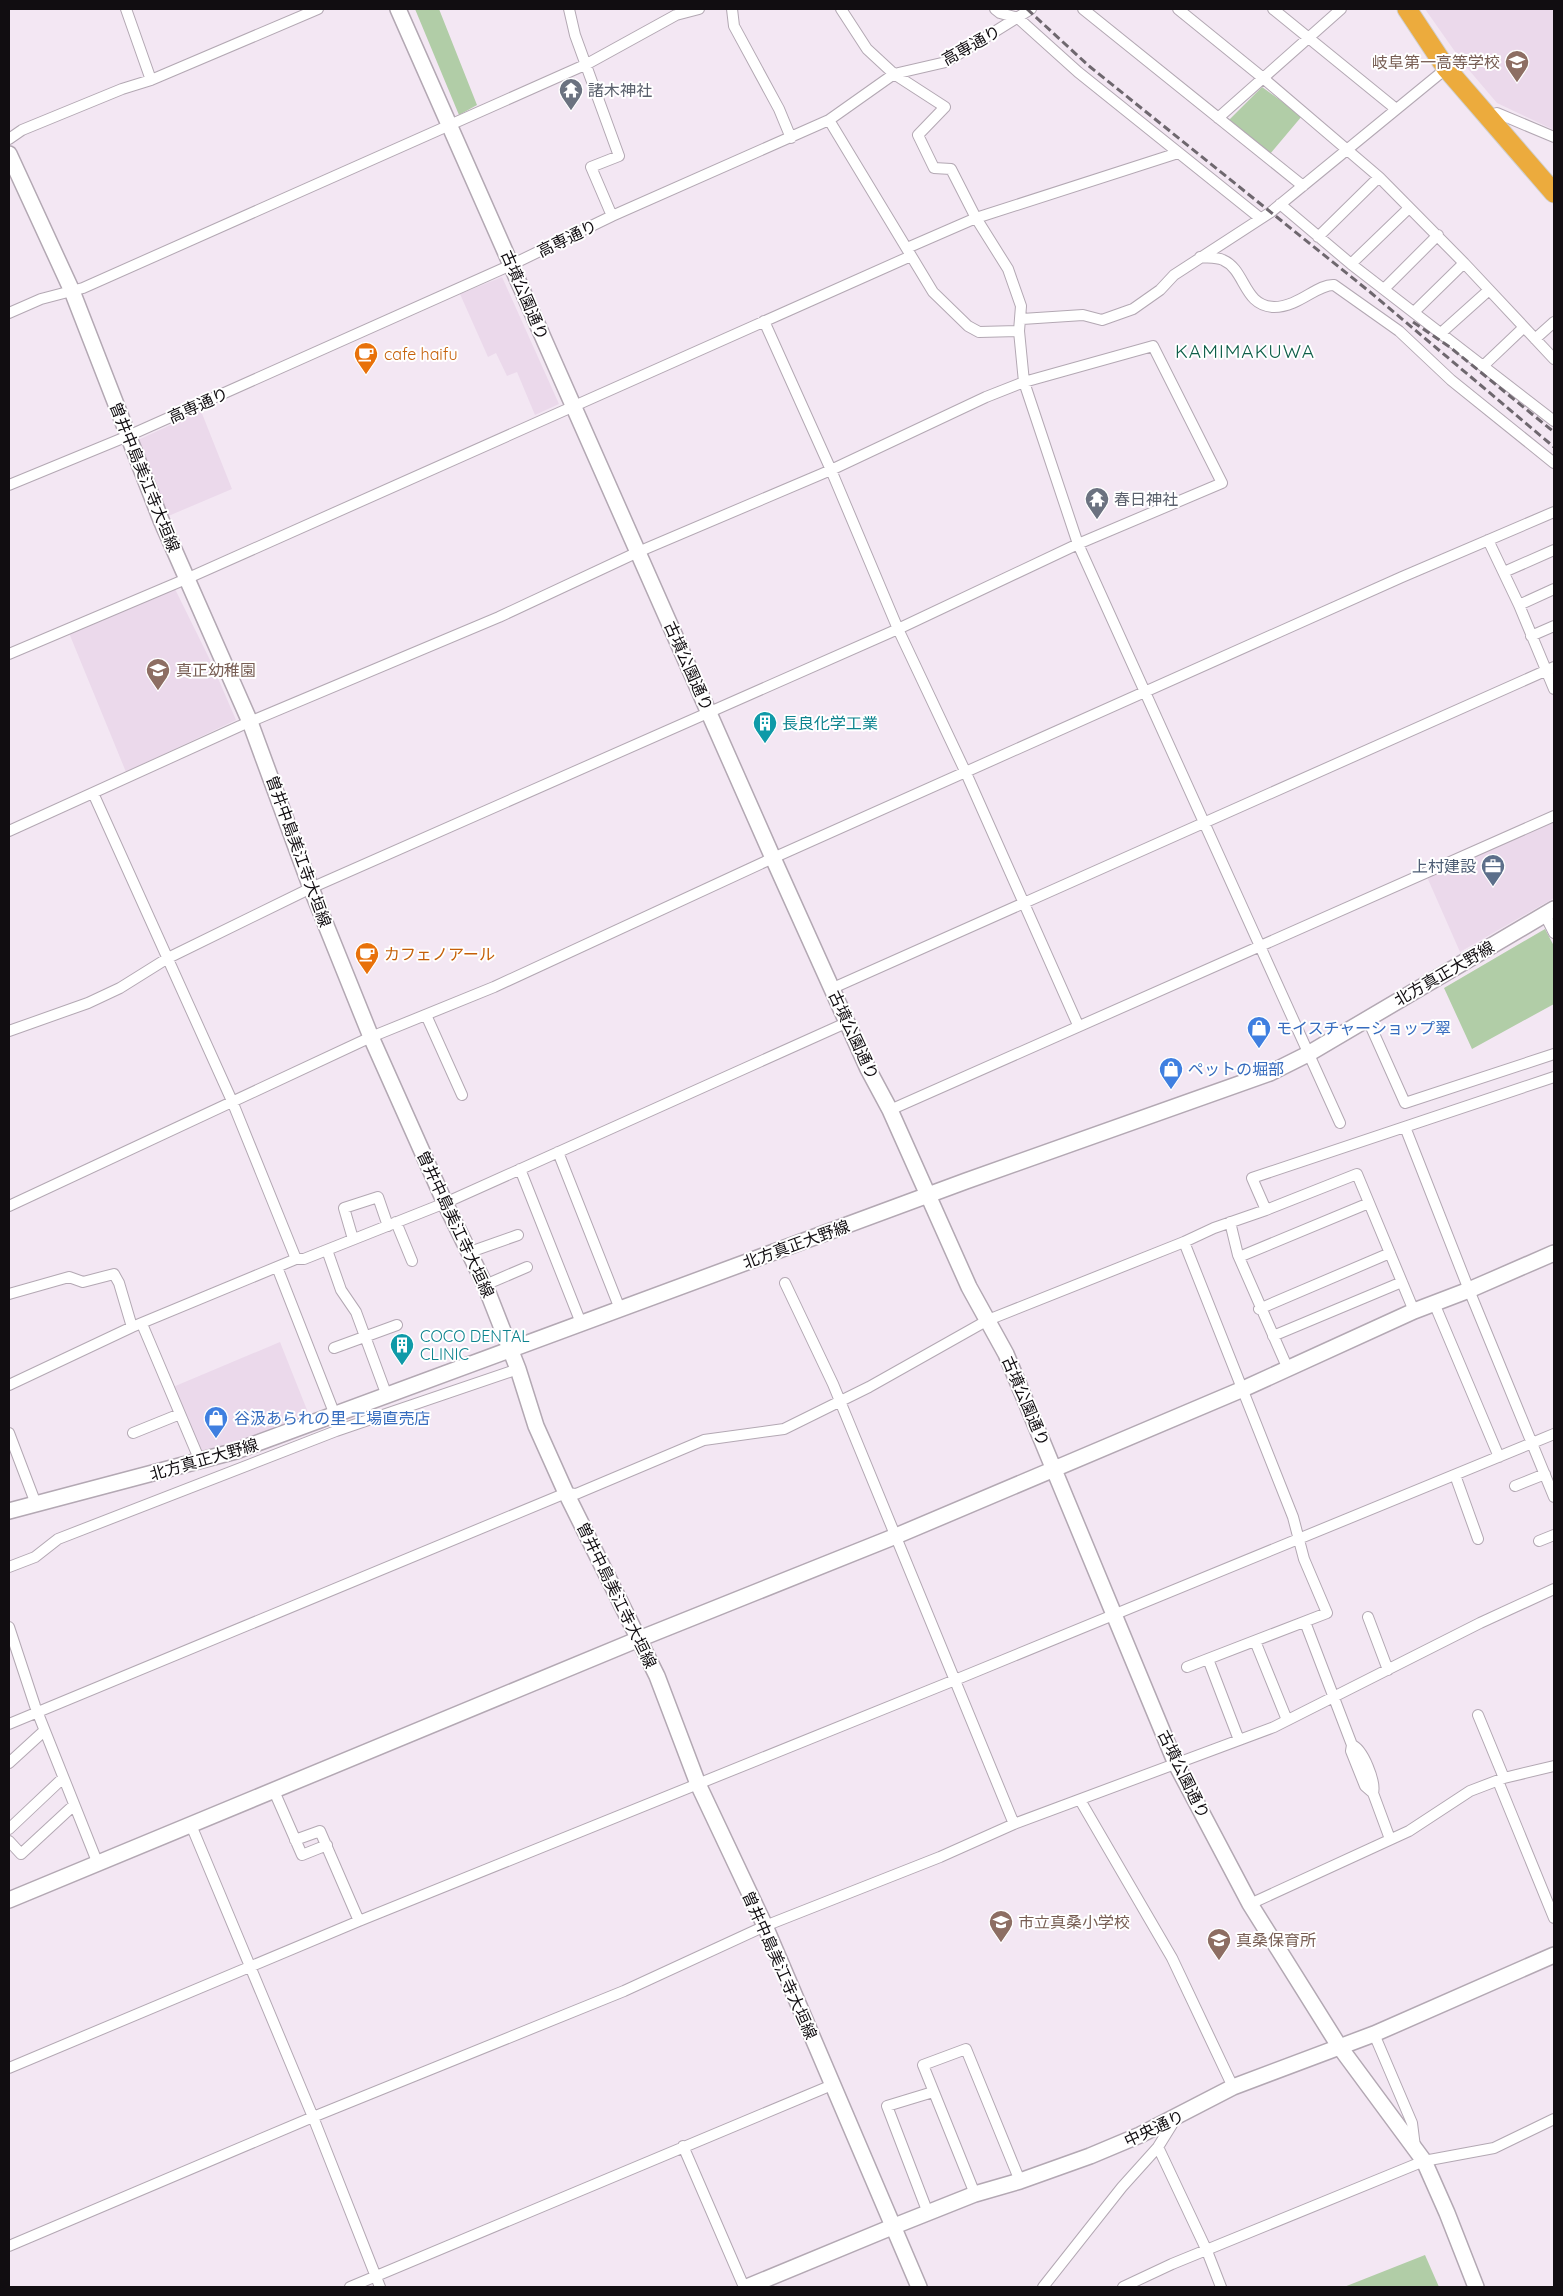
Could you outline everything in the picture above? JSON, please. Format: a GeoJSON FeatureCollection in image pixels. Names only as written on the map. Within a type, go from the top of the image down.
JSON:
{"type":"FeatureCollection","features":[{"type":"Feature","properties":{"kind":"highway"},"geometry":{"type":"LineString","coordinates":[[1408,9],[1450,66],[1554,193]]}},
{"type":"Feature","properties":{"kind":"highway"},"geometry":{"type":"LineString","coordinates":[[1418,9],[1450,66],[1497,113],[1554,179]]}},
{"type":"Feature","properties":{"kind":"street"},"geometry":{"type":"LineString","coordinates":[[126,9],[151,80]]}},
{"type":"Feature","properties":{"kind":"street"},"geometry":{"type":"LineString","coordinates":[[9,139],[22,130],[122,89],[151,80],[318,9]]}},
{"type":"Feature","properties":{"kind":"street","name":"古墳公園通り"},"geometry":{"type":"LineString","coordinates":[[398,9],[572,406],[868,1069],[890,1110],[970,1287],[1006,1354],[1055,1467],[1176,1764],[1250,1904],[1339,2046],[1424,2161],[1476,2287]]}},
{"type":"Feature","properties":{"kind":"street"},"geometry":{"type":"LineString","coordinates":[[569,9],[575,35],[619,156],[591,167],[612,216]]}},
{"type":"Feature","properties":{"kind":"street"},"geometry":{"type":"LineString","coordinates":[[9,313],[41,299],[83,288],[587,64],[676,15],[699,9]]}},
{"type":"Feature","properties":{"kind":"street"},"geometry":{"type":"LineString","coordinates":[[732,9],[734,26],[779,109],[791,138]]}},
{"type":"Feature","properties":{"kind":"street"},"geometry":{"type":"LineString","coordinates":[[841,9],[867,49],[894,74],[945,107],[918,135],[934,168],[950,169],[976,218],[1008,269],[1021,306],[1022,319],[1019,331],[1024,382],[1078,544],[1340,1122]]}},
{"type":"Feature","properties":{"kind":"street"},"geometry":{"type":"LineString","coordinates":[[994,9],[1000,13],[1018,18],[1078,72],[1260,218]]}},
{"type":"Feature","properties":{"kind":"street","name":"高専通り"},"geometry":{"type":"LineString","coordinates":[[9,485],[128,436],[511,265],[612,216],[791,138],[829,120],[894,74],[946,62],[1031,9]]}},
{"type":"Feature","properties":{"kind":"street"},"geometry":{"type":"LineString","coordinates":[[1083,9],[1302,186]]}},
{"type":"Feature","properties":{"kind":"street"},"geometry":{"type":"LineString","coordinates":[[1178,9],[1263,78],[1379,177],[1420,220],[1438,235],[1554,359]]}},
{"type":"Feature","properties":{"kind":"street"},"geometry":{"type":"LineString","coordinates":[[1273,9],[1396,109]]}},
{"type":"Feature","properties":{"kind":"street"},"geometry":{"type":"LineString","coordinates":[[1218,118],[1341,9]]}},
{"type":"Feature","properties":{"kind":"street"},"geometry":{"type":"LineString","coordinates":[[1022,319],[1083,315],[1102,320],[1133,309],[1160,290],[1174,275],[1199,257],[1216,249],[1280,204],[1450,66]]}},
{"type":"Feature","properties":{"kind":"street"},"geometry":{"type":"LineString","coordinates":[[1497,113],[1554,137]]}},
{"type":"Feature","properties":{"kind":"street"},"geometry":{"type":"LineString","coordinates":[[829,120],[933,292],[968,326],[978,332],[1019,331]]}},
{"type":"Feature","properties":{"kind":"street"},"geometry":{"type":"LineString","coordinates":[[9,654],[186,579],[764,321],[976,218],[1178,153]]}},
{"type":"Feature","properties":{"kind":"street","name":"曽井中島美江寺大垣線"},"geometry":{"type":"LineString","coordinates":[[9,154],[72,291],[186,579],[250,722],[311,888],[371,1037],[445,1203],[485,1285],[518,1369],[536,1426],[566,1493],[657,1676],[698,1784],[765,1926],[919,2287]]}},
{"type":"Feature","properties":{"kind":"street"},"geometry":{"type":"LineString","coordinates":[[1318,237],[1379,177]]}},
{"type":"Feature","properties":{"kind":"street"},"geometry":{"type":"LineString","coordinates":[[1280,204],[1351,264],[1554,420]]}},
{"type":"Feature","properties":{"kind":"street"},"geometry":{"type":"LineString","coordinates":[[1351,264],[1409,208]]}},
{"type":"Feature","properties":{"kind":"street"},"geometry":{"type":"LineString","coordinates":[[1384,289],[1438,235]]}},
{"type":"Feature","properties":{"kind":"street"},"geometry":{"type":"LineString","coordinates":[[1199,257],[1223,260],[1236,272],[1255,302],[1273,307],[1294,304],[1328,285],[1334,285],[1399,331],[1451,380],[1554,463]]}},
{"type":"Feature","properties":{"kind":"street"},"geometry":{"type":"LineString","coordinates":[[1414,312],[1464,263]]}},
{"type":"Feature","properties":{"kind":"street"},"geometry":{"type":"LineString","coordinates":[[1441,333],[1489,290]]}},
{"type":"Feature","properties":{"kind":"street"},"geometry":{"type":"LineString","coordinates":[[764,321],[831,470],[898,629],[966,773],[1078,1025]]}},
{"type":"Feature","properties":{"kind":"street"},"geometry":{"type":"LineString","coordinates":[[1535,339],[1554,322]]}},
{"type":"Feature","properties":{"kind":"street"},"geometry":{"type":"LineString","coordinates":[[1483,366],[1523,328]]}},
{"type":"Feature","properties":{"kind":"street"},"geometry":{"type":"LineString","coordinates":[[9,831],[250,722],[499,617],[638,552],[831,470],[986,397],[1024,382],[1152,346],[1222,482],[1078,544],[898,629],[311,888],[168,958],[120,988],[88,1004],[9,1031]]}},
{"type":"Feature","properties":{"kind":"street"},"geometry":{"type":"LineString","coordinates":[[9,1206],[371,1037],[494,988],[773,858],[1554,512]]}},
{"type":"Feature","properties":{"kind":"street"},"geometry":{"type":"LineString","coordinates":[[1488,540],[1519,605],[1531,636],[1550,669],[1554,689]]}},
{"type":"Feature","properties":{"kind":"street"},"geometry":{"type":"LineString","coordinates":[[1504,572],[1554,550]]}},
{"type":"Feature","properties":{"kind":"street"},"geometry":{"type":"LineString","coordinates":[[1519,605],[1554,589]]}},
{"type":"Feature","properties":{"kind":"street"},"geometry":{"type":"LineString","coordinates":[[1531,636],[1554,626]]}},
{"type":"Feature","properties":{"kind":"street"},"geometry":{"type":"LineString","coordinates":[[833,988],[1204,821],[1550,669]]}},
{"type":"Feature","properties":{"kind":"street"},"geometry":{"type":"LineString","coordinates":[[93,793],[232,1101],[296,1259]]}},
{"type":"Feature","properties":{"kind":"street"},"geometry":{"type":"LineString","coordinates":[[890,1110],[1078,1025],[1554,816]]}},
{"type":"Feature","properties":{"kind":"street"},"geometry":{"type":"LineString","coordinates":[[1550,912],[1554,933]]}},
{"type":"Feature","properties":{"kind":"street","name":"北方真正大野線"},"geometry":{"type":"LineString","coordinates":[[9,1511],[236,1451],[929,1195],[1270,1073],[1308,1054],[1550,912]]}},
{"type":"Feature","properties":{"kind":"street"},"geometry":{"type":"LineString","coordinates":[[426,1015],[462,1095]]}},
{"type":"Feature","properties":{"kind":"street"},"geometry":{"type":"LineString","coordinates":[[1367,1018],[1405,1103],[1554,1054]]}},
{"type":"Feature","properties":{"kind":"street"},"geometry":{"type":"LineString","coordinates":[[9,1385],[137,1326],[296,1259],[304,1259],[445,1203],[848,1022]]}},
{"type":"Feature","properties":{"kind":"street"},"geometry":{"type":"LineString","coordinates":[[1266,1210],[1252,1178],[1554,1077]]}},
{"type":"Feature","properties":{"kind":"street"},"geometry":{"type":"LineString","coordinates":[[1405,1127],[1469,1290],[1554,1497]]}},
{"type":"Feature","properties":{"kind":"street"},"geometry":{"type":"LineString","coordinates":[[558,1152],[620,1309]]}},
{"type":"Feature","properties":{"kind":"street"},"geometry":{"type":"LineString","coordinates":[[520,1169],[581,1323]]}},
{"type":"Feature","properties":{"kind":"street"},"geometry":{"type":"LineString","coordinates":[[9,1724],[566,1493],[576,1494],[704,1440],[784,1430],[840,1402],[988,1320],[1230,1222],[1266,1210],[1357,1174],[1414,1310]]}},
{"type":"Feature","properties":{"kind":"street"},"geometry":{"type":"LineString","coordinates":[[353,1239],[344,1208],[378,1197],[412,1261]]}},
{"type":"Feature","properties":{"kind":"street"},"geometry":{"type":"LineString","coordinates":[[1239,1257],[1369,1202]]}},
{"type":"Feature","properties":{"kind":"street"},"geometry":{"type":"LineString","coordinates":[[1230,1222],[1239,1257],[1288,1369]]}},
{"type":"Feature","properties":{"kind":"street"},"geometry":{"type":"LineString","coordinates":[[470,1252],[518,1235]]}},
{"type":"Feature","properties":{"kind":"street"},"geometry":{"type":"LineString","coordinates":[[1184,1242],[1244,1389],[1300,1540],[1304,1559],[1328,1613],[1187,1667]]}},
{"type":"Feature","properties":{"kind":"street"},"geometry":{"type":"LineString","coordinates":[[327,1250],[341,1290],[356,1312],[387,1396]]}},
{"type":"Feature","properties":{"kind":"street"},"geometry":{"type":"LineString","coordinates":[[1260,1308],[1390,1253]]}},
{"type":"Feature","properties":{"kind":"street"},"geometry":{"type":"LineString","coordinates":[[9,1900],[639,1639],[896,1536],[1055,1467],[1244,1389],[1414,1310],[1469,1290],[1554,1253]]}},
{"type":"Feature","properties":{"kind":"street"},"geometry":{"type":"LineString","coordinates":[[277,1267],[335,1415]]}},
{"type":"Feature","properties":{"kind":"street"},"geometry":{"type":"LineString","coordinates":[[485,1285],[527,1268]]}},
{"type":"Feature","properties":{"kind":"street"},"geometry":{"type":"LineString","coordinates":[[9,1294],[69,1277],[82,1282],[114,1274],[200,1461]]}},
{"type":"Feature","properties":{"kind":"street"},"geometry":{"type":"LineString","coordinates":[[1273,1336],[1402,1282]]}},
{"type":"Feature","properties":{"kind":"street"},"geometry":{"type":"LineString","coordinates":[[785,1283],[840,1402],[1014,1824]]}},
{"type":"Feature","properties":{"kind":"street"},"geometry":{"type":"LineString","coordinates":[[1434,1303],[1499,1457]]}},
{"type":"Feature","properties":{"kind":"street"},"geometry":{"type":"LineString","coordinates":[[334,1348],[397,1325]]}},
{"type":"Feature","properties":{"kind":"street"},"geometry":{"type":"LineString","coordinates":[[9,1567],[35,1558],[58,1539],[86,1528],[336,1431],[518,1369]]}},
{"type":"Feature","properties":{"kind":"street"},"geometry":{"type":"LineString","coordinates":[[133,1433],[180,1414]]}},
{"type":"Feature","properties":{"kind":"street"},"geometry":{"type":"LineString","coordinates":[[9,1433],[36,1504]]}},
{"type":"Feature","properties":{"kind":"street"},"geometry":{"type":"LineString","coordinates":[[9,2068],[249,1966],[1300,1540],[1554,1434]]}},
{"type":"Feature","properties":{"kind":"street"},"geometry":{"type":"LineString","coordinates":[[1515,1486],[1545,1474]]}},
{"type":"Feature","properties":{"kind":"street"},"geometry":{"type":"LineString","coordinates":[[1455,1475],[1478,1538]]}},
{"type":"Feature","properties":{"kind":"street"},"geometry":{"type":"LineString","coordinates":[[1539,1541],[1554,1535]]}},
{"type":"Feature","properties":{"kind":"street"},"geometry":{"type":"LineString","coordinates":[[9,2246],[313,2117],[624,1991],[765,1926],[940,1857],[1014,1824],[1239,1740],[1287,1720],[1480,1623],[1554,1589]]}},
{"type":"Feature","properties":{"kind":"street"},"geometry":{"type":"LineString","coordinates":[[1368,1617],[1388,1670]]}},
{"type":"Feature","properties":{"kind":"street"},"geometry":{"type":"LineString","coordinates":[[1305,1622],[1352,1744],[1351,1751],[1365,1786],[1373,1793],[1390,1839]]}},
{"type":"Feature","properties":{"kind":"street"},"geometry":{"type":"LineString","coordinates":[[9,1628],[44,1731],[98,1864]]}},
{"type":"Feature","properties":{"kind":"street"},"geometry":{"type":"LineString","coordinates":[[1255,1641],[1287,1720]]}},
{"type":"Feature","properties":{"kind":"street"},"geometry":{"type":"LineString","coordinates":[[1208,1659],[1239,1740]]}},
{"type":"Feature","properties":{"kind":"street"},"geometry":{"type":"LineString","coordinates":[[1478,1715],[1554,1918]]}},
{"type":"Feature","properties":{"kind":"street"},"geometry":{"type":"LineString","coordinates":[[9,1763],[44,1731]]}},
{"type":"Feature","properties":{"kind":"street"},"geometry":{"type":"LineString","coordinates":[[1250,1904],[1426,1821],[1470,1791],[1501,1779],[1554,1766]]}},
{"type":"Feature","properties":{"kind":"street"},"geometry":{"type":"LineString","coordinates":[[9,1829],[63,1778]]}},
{"type":"Feature","properties":{"kind":"street"},"geometry":{"type":"LineString","coordinates":[[274,1791],[302,1855],[327,1845]]}},
{"type":"Feature","properties":{"kind":"street"},"geometry":{"type":"LineString","coordinates":[[1080,1800],[1172,1958],[1233,2088]]}},
{"type":"Feature","properties":{"kind":"street"},"geometry":{"type":"LineString","coordinates":[[9,1842],[21,1854],[74,1805]]}},
{"type":"Feature","properties":{"kind":"street"},"geometry":{"type":"LineString","coordinates":[[190,1825],[228,1910],[380,2287]]}},
{"type":"Feature","properties":{"kind":"street"},"geometry":{"type":"LineString","coordinates":[[295,1840],[320,1831],[359,1921]]}},
{"type":"Feature","properties":{"kind":"street","name":"中央通り"},"geometry":{"type":"LineString","coordinates":[[747,2287],[892,2226],[975,2194],[1020,2181],[1140,2136],[1233,2088],[1374,2034],[1554,1954]]}},
{"type":"Feature","properties":{"kind":"street"},"geometry":{"type":"LineString","coordinates":[[1374,2034],[1412,2123],[1415,2147]]}},
{"type":"Feature","properties":{"kind":"street"},"geometry":{"type":"LineString","coordinates":[[975,2194],[923,2065],[966,2048],[1020,2181]]}},
{"type":"Feature","properties":{"kind":"street"},"geometry":{"type":"LineString","coordinates":[[350,2287],[832,2085]]}},
{"type":"Feature","properties":{"kind":"street"},"geometry":{"type":"LineString","coordinates":[[928,2213],[886,2106],[933,2092]]}},
{"type":"Feature","properties":{"kind":"street"},"geometry":{"type":"LineString","coordinates":[[1043,2287],[1116,2194],[1158,2146],[1176,2118]]}},
{"type":"Feature","properties":{"kind":"street"},"geometry":{"type":"LineString","coordinates":[[1123,2287],[1172,2264],[1424,2161],[1494,2148],[1554,2119]]}},
{"type":"Feature","properties":{"kind":"street"},"geometry":{"type":"LineString","coordinates":[[683,2146],[747,2287]]}},
{"type":"Feature","properties":{"kind":"street"},"geometry":{"type":"LineString","coordinates":[[1158,2146],[1207,2251],[1221,2287]]}},
{"type":"Feature","properties":{"kind":"shaded area","name":"岐阜第一高等学校"},"geometry":{"type":"Polygon","coordinates":[[[1425,9],[1554,9],[1554,130],[1497,103],[1463,63],[1425,9]]]}},
{"type":"Feature","properties":{"kind":"shaded area"},"geometry":{"type":"Polygon","coordinates":[[[502,277],[559,404],[535,415],[517,372],[507,376],[496,353],[488,357],[460,294],[502,277]]]}},
{"type":"Feature","properties":{"kind":"shaded area"},"geometry":{"type":"Polygon","coordinates":[[[201,411],[232,489],[166,517],[138,445],[140,439],[201,411]]]}},
{"type":"Feature","properties":{"kind":"shaded area","name":"真正幼稚園"},"geometry":{"type":"Polygon","coordinates":[[[175,589],[211,662],[236,720],[126,772],[69,633],[175,589]]]}},
{"type":"Feature","properties":{"kind":"shaded area","name":"上村建設"},"geometry":{"type":"Polygon","coordinates":[[[1554,822],[1554,898],[1460,952],[1427,877],[1554,822]]]}},
{"type":"Feature","properties":{"kind":"shaded area"},"geometry":{"type":"Polygon","coordinates":[[[280,1342],[311,1420],[200,1455],[173,1387],[280,1342]]]}},
{"type":"Feature","properties":{"kind":"green space"},"geometry":{"type":"Polygon","coordinates":[[[415,9],[439,9],[477,105],[459,115],[415,9]]]}},
{"type":"Feature","properties":{"kind":"green space"},"geometry":{"type":"Polygon","coordinates":[[[1262,87],[1302,116],[1270,154],[1227,122],[1262,87]]]}},
{"type":"Feature","properties":{"kind":"green space"},"geometry":{"type":"Polygon","coordinates":[[[1545,929],[1554,946],[1554,1004],[1472,1049],[1444,988],[1545,929]]]}},
{"type":"Feature","properties":{"kind":"green space"},"geometry":{"type":"Polygon","coordinates":[[[1425,2255],[1439,2287],[1344,2287],[1425,2255]]]}},
{"type":"Feature","properties":{"kind":"railway"},"geometry":{"type":"LineString","coordinates":[[1027,9],[1089,66],[1370,292],[1554,447]]}},
{"type":"Feature","properties":{"kind":"railway"},"geometry":{"type":"LineString","coordinates":[[1413,322],[1451,348],[1554,432]]}},
{"type":"Feature","properties":{"kind":"place","name":"岐阜第一高等学校"},"geometry":{"type":"Point","coordinates":[1517,83]}},
{"type":"Feature","properties":{"kind":"place","name":"諸木神社"},"geometry":{"type":"Point","coordinates":[571,111]}},
{"type":"Feature","properties":{"kind":"place","name":"cafe haifu"},"geometry":{"type":"Point","coordinates":[366,375]}},
{"type":"Feature","properties":{"kind":"place","name":"春日神社"},"geometry":{"type":"Point","coordinates":[1097,520]}},
{"type":"Feature","properties":{"kind":"place","name":"真正幼稚園"},"geometry":{"type":"Point","coordinates":[158,691]}},
{"type":"Feature","properties":{"kind":"place","name":"長良化学工業"},"geometry":{"type":"Point","coordinates":[765,744]}},
{"type":"Feature","properties":{"kind":"place","name":"上村建設"},"geometry":{"type":"Point","coordinates":[1493,887]}},
{"type":"Feature","properties":{"kind":"place","name":"カフェノアール"},"geometry":{"type":"Point","coordinates":[367,975]}},
{"type":"Feature","properties":{"kind":"place","name":"モイスチャーショップ翠"},"geometry":{"type":"Point","coordinates":[1259,1049]}},
{"type":"Feature","properties":{"kind":"place","name":"ペットの堀部"},"geometry":{"type":"Point","coordinates":[1171,1090]}},
{"type":"Feature","properties":{"kind":"place","name":"COCO DENTAL CLINIC"},"geometry":{"type":"Point","coordinates":[402,1366]}},
{"type":"Feature","properties":{"kind":"place","name":"谷汲あられの里 工場直売店"},"geometry":{"type":"Point","coordinates":[216,1439]}},
{"type":"Feature","properties":{"kind":"place","name":"市立真桑小学校"},"geometry":{"type":"Point","coordinates":[1001,1943]}},
{"type":"Feature","properties":{"kind":"place","name":"真桑保育所"},"geometry":{"type":"Point","coordinates":[1219,1961]}},
{"type":"Feature","properties":{"kind":"district","name":"KAMIMAKUWA"},"geometry":{"type":"Point","coordinates":[1245,351]}}]}
